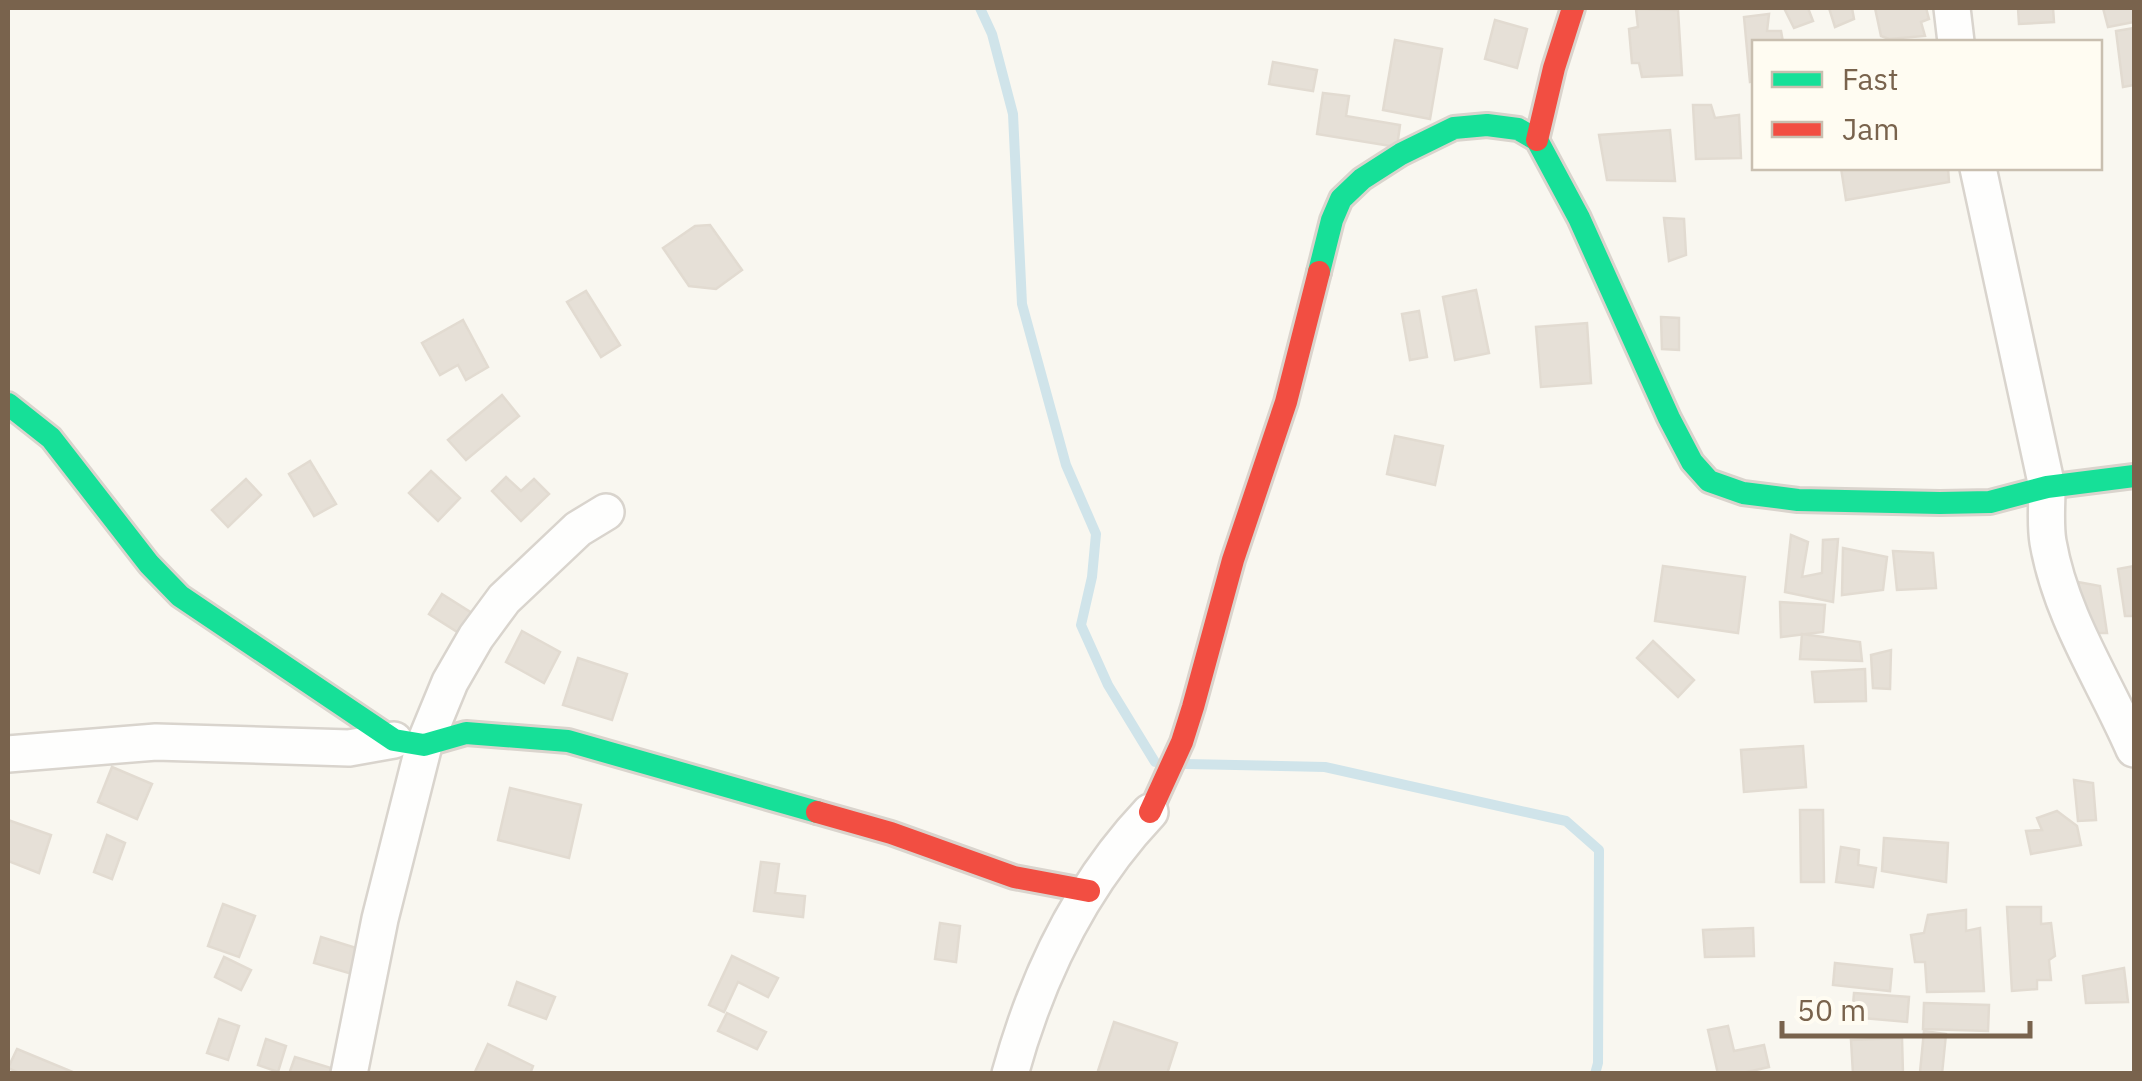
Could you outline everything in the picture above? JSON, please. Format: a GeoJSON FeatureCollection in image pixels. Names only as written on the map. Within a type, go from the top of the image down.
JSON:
{"type":"FeatureCollection","features":[{"type":"Feature","properties":{"kind":"street"},"geometry":{"type":"LineString","coordinates":[[1537,140],[1573,8]]}},
{"type":"Feature","properties":{"kind":"street"},"geometry":{"type":"LineString","coordinates":[[1952,8],[1956,40]]}},
{"type":"Feature","properties":{"kind":"street"},"geometry":{"type":"LineString","coordinates":[[1010,1074],[1021,1033],[1062,932],[1117,847],[1150,812],[1182,742],[1234,560],[1286,402],[1332,220],[1341,199],[1362,179],[1401,154],[1454,128],[1518,128],[1537,140],[1579,218],[1669,418],[1692,462],[1709,481],[1743,492],[1798,500],[1940,503],[1990,502],[2047,487],[2134,476]]}},
{"type":"Feature","properties":{"kind":"street"},"geometry":{"type":"LineString","coordinates":[[1978,170],[2047,487],[2047,539],[2070,620],[2134,750]]}},
{"type":"Feature","properties":{"kind":"street"},"geometry":{"type":"LineString","coordinates":[[8,404],[51,438],[148,564],[180,596],[409,743]]}},
{"type":"Feature","properties":{"kind":"street"},"geometry":{"type":"LineString","coordinates":[[349,1074],[409,743],[504,599],[578,528],[606,512]]}},
{"type":"Feature","properties":{"kind":"street"},"geometry":{"type":"LineString","coordinates":[[8,754],[156,742],[349,748],[466,733],[568,741],[892,832],[1014,877],[1089,891]]}},
{"type":"Feature","properties":{"kind":"building"},"geometry":{"type":"Polygon","coordinates":[[[1784,8],[1808,8],[1813,21],[1794,28],[1784,8]]]}},
{"type":"Feature","properties":{"kind":"building"},"geometry":{"type":"Polygon","coordinates":[[[1829,8],[1852,8],[1854,19],[1835,27],[1829,8]]]}},
{"type":"Feature","properties":{"kind":"building"},"geometry":{"type":"Polygon","coordinates":[[[1875,8],[1926,8],[1929,19],[1921,22],[1925,36],[1881,36],[1875,8]]]}},
{"type":"Feature","properties":{"kind":"building"},"geometry":{"type":"Polygon","coordinates":[[[2018,8],[2053,8],[2054,22],[2019,24],[2018,8]]]}},
{"type":"Feature","properties":{"kind":"building"},"geometry":{"type":"Polygon","coordinates":[[[2103,8],[2134,8],[2134,22],[2108,27],[2103,8]]]}},
{"type":"Feature","properties":{"kind":"building"},"geometry":{"type":"Polygon","coordinates":[[[1636,9],[1678,10],[1682,75],[1642,77],[1639,63],[1632,63],[1629,29],[1638,27],[1636,9]]]}},
{"type":"Feature","properties":{"kind":"building"},"geometry":{"type":"Polygon","coordinates":[[[1769,14],[1767,31],[1781,31],[1783,40],[1752,40],[1750,82],[1744,17],[1769,14]]]}},
{"type":"Feature","properties":{"kind":"building"},"geometry":{"type":"Polygon","coordinates":[[[1495,20],[1527,29],[1517,68],[1485,59],[1495,20]]]}},
{"type":"Feature","properties":{"kind":"building"},"geometry":{"type":"Polygon","coordinates":[[[2134,28],[2134,85],[2123,87],[2116,31],[2134,28]]]}},
{"type":"Feature","properties":{"kind":"building"},"geometry":{"type":"Polygon","coordinates":[[[1395,40],[1442,49],[1430,119],[1383,110],[1395,40]]]}},
{"type":"Feature","properties":{"kind":"building"},"geometry":{"type":"Polygon","coordinates":[[[1273,62],[1317,70],[1313,91],[1269,84],[1273,62]]]}},
{"type":"Feature","properties":{"kind":"building"},"geometry":{"type":"Polygon","coordinates":[[[1323,93],[1349,96],[1346,116],[1400,125],[1397,147],[1317,134],[1323,93]]]}},
{"type":"Feature","properties":{"kind":"building"},"geometry":{"type":"Polygon","coordinates":[[[1693,105],[1711,105],[1715,118],[1739,115],[1741,158],[1696,159],[1693,105]]]}},
{"type":"Feature","properties":{"kind":"building"},"geometry":{"type":"Polygon","coordinates":[[[1670,130],[1675,181],[1607,180],[1599,135],[1670,130]]]}},
{"type":"Feature","properties":{"kind":"building"},"geometry":{"type":"Polygon","coordinates":[[[1841,170],[1948,170],[1949,182],[1846,200],[1841,170]]]}},
{"type":"Feature","properties":{"kind":"building"},"geometry":{"type":"Polygon","coordinates":[[[1664,218],[1684,219],[1686,255],[1669,261],[1664,218]]]}},
{"type":"Feature","properties":{"kind":"building"},"geometry":{"type":"Polygon","coordinates":[[[710,225],[742,270],[716,289],[689,286],[663,248],[695,226],[710,225]]]}},
{"type":"Feature","properties":{"kind":"building"},"geometry":{"type":"Polygon","coordinates":[[[1476,290],[1489,353],[1455,360],[1443,297],[1476,290]]]}},
{"type":"Feature","properties":{"kind":"building"},"geometry":{"type":"Polygon","coordinates":[[[586,291],[620,345],[601,357],[567,302],[586,291]]]}},
{"type":"Feature","properties":{"kind":"building"},"geometry":{"type":"Polygon","coordinates":[[[1419,311],[1427,357],[1410,360],[1402,314],[1419,311]]]}},
{"type":"Feature","properties":{"kind":"building"},"geometry":{"type":"Polygon","coordinates":[[[1661,317],[1679,318],[1679,350],[1662,349],[1661,317]]]}},
{"type":"Feature","properties":{"kind":"building"},"geometry":{"type":"Polygon","coordinates":[[[463,320],[488,367],[466,380],[458,365],[440,375],[422,343],[463,320]]]}},
{"type":"Feature","properties":{"kind":"building"},"geometry":{"type":"Polygon","coordinates":[[[1587,323],[1591,383],[1541,387],[1536,327],[1587,323]]]}},
{"type":"Feature","properties":{"kind":"building"},"geometry":{"type":"Polygon","coordinates":[[[502,395],[519,416],[466,460],[448,440],[502,395]]]}},
{"type":"Feature","properties":{"kind":"building"},"geometry":{"type":"Polygon","coordinates":[[[1395,436],[1443,446],[1435,485],[1387,474],[1395,436]]]}},
{"type":"Feature","properties":{"kind":"building"},"geometry":{"type":"Polygon","coordinates":[[[310,461],[336,504],[314,516],[289,474],[310,461]]]}},
{"type":"Feature","properties":{"kind":"building"},"geometry":{"type":"Polygon","coordinates":[[[431,471],[460,498],[438,521],[409,493],[431,471]]]}},
{"type":"Feature","properties":{"kind":"building"},"geometry":{"type":"Polygon","coordinates":[[[506,477],[521,491],[534,479],[549,494],[521,521],[492,491],[506,477]]]}},
{"type":"Feature","properties":{"kind":"building"},"geometry":{"type":"Polygon","coordinates":[[[246,479],[261,495],[228,527],[212,510],[246,479]]]}},
{"type":"Feature","properties":{"kind":"building"},"geometry":{"type":"Polygon","coordinates":[[[1791,535],[1808,542],[1802,577],[1822,573],[1823,540],[1838,539],[1833,602],[1785,592],[1791,535]]]}},
{"type":"Feature","properties":{"kind":"building"},"geometry":{"type":"Polygon","coordinates":[[[1843,548],[1887,557],[1883,590],[1842,595],[1843,548]]]}},
{"type":"Feature","properties":{"kind":"building"},"geometry":{"type":"Polygon","coordinates":[[[1893,551],[1933,553],[1936,588],[1897,590],[1893,551]]]}},
{"type":"Feature","properties":{"kind":"building"},"geometry":{"type":"Polygon","coordinates":[[[1663,566],[1745,577],[1738,633],[1655,621],[1663,566]]]}},
{"type":"Feature","properties":{"kind":"building"},"geometry":{"type":"Polygon","coordinates":[[[2134,566],[2134,616],[2125,616],[2118,569],[2134,566]]]}},
{"type":"Feature","properties":{"kind":"building"},"geometry":{"type":"Polygon","coordinates":[[[2078,582],[2100,586],[2107,633],[2085,633],[2078,582]]]}},
{"type":"Feature","properties":{"kind":"building"},"geometry":{"type":"Polygon","coordinates":[[[442,594],[475,615],[462,635],[429,614],[442,594]]]}},
{"type":"Feature","properties":{"kind":"building"},"geometry":{"type":"Polygon","coordinates":[[[1780,602],[1825,605],[1823,632],[1781,637],[1780,602]]]}},
{"type":"Feature","properties":{"kind":"building"},"geometry":{"type":"Polygon","coordinates":[[[522,631],[560,652],[544,683],[506,662],[522,631]]]}},
{"type":"Feature","properties":{"kind":"building"},"geometry":{"type":"Polygon","coordinates":[[[1802,634],[1860,642],[1862,661],[1800,659],[1802,634]]]}},
{"type":"Feature","properties":{"kind":"building"},"geometry":{"type":"Polygon","coordinates":[[[1653,641],[1694,680],[1678,697],[1637,658],[1653,641]]]}},
{"type":"Feature","properties":{"kind":"building"},"geometry":{"type":"Polygon","coordinates":[[[1891,650],[1890,689],[1873,688],[1871,655],[1891,650]]]}},
{"type":"Feature","properties":{"kind":"building"},"geometry":{"type":"Polygon","coordinates":[[[578,658],[627,674],[612,720],[563,705],[578,658]]]}},
{"type":"Feature","properties":{"kind":"building"},"geometry":{"type":"Polygon","coordinates":[[[1865,669],[1866,701],[1815,702],[1812,672],[1865,669]]]}},
{"type":"Feature","properties":{"kind":"building"},"geometry":{"type":"Polygon","coordinates":[[[1803,746],[1806,787],[1744,792],[1741,750],[1803,746]]]}},
{"type":"Feature","properties":{"kind":"building"},"geometry":{"type":"Polygon","coordinates":[[[112,767],[152,784],[137,819],[98,802],[112,767]]]}},
{"type":"Feature","properties":{"kind":"building"},"geometry":{"type":"Polygon","coordinates":[[[2074,780],[2093,783],[2096,820],[2078,821],[2074,780]]]}},
{"type":"Feature","properties":{"kind":"building"},"geometry":{"type":"Polygon","coordinates":[[[510,788],[581,805],[569,858],[498,840],[510,788]]]}},
{"type":"Feature","properties":{"kind":"building"},"geometry":{"type":"Polygon","coordinates":[[[1800,810],[1823,810],[1824,882],[1801,882],[1800,810]]]}},
{"type":"Feature","properties":{"kind":"building"},"geometry":{"type":"Polygon","coordinates":[[[2057,811],[2077,826],[2081,845],[2031,854],[2026,831],[2042,830],[2037,818],[2057,811]]]}},
{"type":"Feature","properties":{"kind":"building"},"geometry":{"type":"Polygon","coordinates":[[[8,820],[51,835],[39,873],[8,861],[8,820]]]}},
{"type":"Feature","properties":{"kind":"building"},"geometry":{"type":"Polygon","coordinates":[[[107,835],[125,843],[112,879],[94,872],[107,835]]]}},
{"type":"Feature","properties":{"kind":"building"},"geometry":{"type":"Polygon","coordinates":[[[1884,838],[1948,843],[1946,882],[1882,871],[1884,838]]]}},
{"type":"Feature","properties":{"kind":"building"},"geometry":{"type":"Polygon","coordinates":[[[1841,847],[1859,850],[1858,865],[1876,868],[1873,887],[1836,882],[1841,847]]]}},
{"type":"Feature","properties":{"kind":"building"},"geometry":{"type":"Polygon","coordinates":[[[761,862],[779,864],[775,893],[805,896],[803,917],[754,911],[761,862]]]}},
{"type":"Feature","properties":{"kind":"building"},"geometry":{"type":"Polygon","coordinates":[[[223,904],[255,916],[239,957],[208,946],[223,904]]]}},
{"type":"Feature","properties":{"kind":"building"},"geometry":{"type":"Polygon","coordinates":[[[2007,907],[2041,907],[2041,924],[2051,923],[2055,956],[2049,960],[2051,980],[2037,980],[2037,989],[2012,991],[2007,907]]]}},
{"type":"Feature","properties":{"kind":"building"},"geometry":{"type":"Polygon","coordinates":[[[1966,910],[1966,931],[1980,928],[1984,991],[1927,992],[1925,962],[1915,962],[1911,935],[1924,933],[1928,915],[1966,910]]]}},
{"type":"Feature","properties":{"kind":"building"},"geometry":{"type":"Polygon","coordinates":[[[940,923],[960,926],[956,962],[935,959],[940,923]]]}},
{"type":"Feature","properties":{"kind":"building"},"geometry":{"type":"Polygon","coordinates":[[[1753,928],[1754,956],[1705,957],[1703,930],[1753,928]]]}},
{"type":"Feature","properties":{"kind":"building"},"geometry":{"type":"Polygon","coordinates":[[[321,937],[366,951],[359,976],[314,963],[321,937]]]}},
{"type":"Feature","properties":{"kind":"building"},"geometry":{"type":"Polygon","coordinates":[[[732,956],[778,978],[768,997],[738,982],[724,1012],[709,1005],[732,956]]]}},
{"type":"Feature","properties":{"kind":"building"},"geometry":{"type":"Polygon","coordinates":[[[224,957],[251,970],[241,990],[215,977],[224,957]]]}},
{"type":"Feature","properties":{"kind":"building"},"geometry":{"type":"Polygon","coordinates":[[[1835,963],[1892,969],[1890,991],[1833,985],[1835,963]]]}},
{"type":"Feature","properties":{"kind":"building"},"geometry":{"type":"Polygon","coordinates":[[[2124,968],[2128,1002],[2086,1003],[2083,976],[2124,968]]]}},
{"type":"Feature","properties":{"kind":"building"},"geometry":{"type":"Polygon","coordinates":[[[517,982],[555,997],[546,1019],[509,1005],[517,982]]]}},
{"type":"Feature","properties":{"kind":"building"},"geometry":{"type":"Polygon","coordinates":[[[1854,993],[1909,997],[1907,1022],[1852,1017],[1854,993]]]}},
{"type":"Feature","properties":{"kind":"building"},"geometry":{"type":"Polygon","coordinates":[[[1924,1003],[1989,1005],[1988,1031],[1923,1029],[1924,1003]]]}},
{"type":"Feature","properties":{"kind":"building"},"geometry":{"type":"Polygon","coordinates":[[[727,1013],[766,1032],[757,1049],[718,1031],[727,1013]]]}},
{"type":"Feature","properties":{"kind":"building"},"geometry":{"type":"Polygon","coordinates":[[[219,1019],[239,1026],[228,1060],[207,1053],[219,1019]]]}},
{"type":"Feature","properties":{"kind":"building"},"geometry":{"type":"Polygon","coordinates":[[[1114,1022],[1177,1043],[1167,1074],[1097,1074],[1114,1022]]]}},
{"type":"Feature","properties":{"kind":"building"},"geometry":{"type":"Polygon","coordinates":[[[1728,1026],[1734,1051],[1764,1045],[1769,1067],[1718,1074],[1708,1030],[1728,1026]]]}},
{"type":"Feature","properties":{"kind":"building"},"geometry":{"type":"Polygon","coordinates":[[[1924,1031],[1946,1034],[1942,1074],[1920,1072],[1924,1031]]]}},
{"type":"Feature","properties":{"kind":"building"},"geometry":{"type":"Polygon","coordinates":[[[1902,1038],[1903,1074],[1853,1074],[1851,1040],[1902,1038]]]}},
{"type":"Feature","properties":{"kind":"building"},"geometry":{"type":"Polygon","coordinates":[[[266,1039],[286,1046],[278,1072],[258,1065],[266,1039]]]}},
{"type":"Feature","properties":{"kind":"building"},"geometry":{"type":"Polygon","coordinates":[[[488,1044],[533,1066],[530,1074],[474,1074],[488,1044]]]}},
{"type":"Feature","properties":{"kind":"building"},"geometry":{"type":"Polygon","coordinates":[[[17,1049],[73,1074],[21,1074],[8,1068],[17,1049]]]}},
{"type":"Feature","properties":{"kind":"building"},"geometry":{"type":"Polygon","coordinates":[[[295,1057],[331,1068],[329,1074],[289,1074],[295,1057]]]}},
{"type":"Feature","properties":{"kind":"waterway"},"geometry":{"type":"LineString","coordinates":[[980,8],[992,34],[1013,114],[1022,304],[1066,465],[1096,534],[1092,577],[1081,625],[1108,685],[1155,762]]}},
{"type":"Feature","properties":{"kind":"waterway"},"geometry":{"type":"LineString","coordinates":[[1186,764],[1325,767],[1566,821],[1599,850],[1595,1074]]}},
{"type":"Feature","properties":{"kind":"traffic: fast"},"geometry":{"type":"LineString","coordinates":[[1319,272],[1341,199],[1362,179],[1454,128],[1487,125],[1518,129],[1537,140],[1579,218],[1669,418],[1692,462],[1709,481],[1743,493],[1798,500],[1940,503],[1990,502],[2047,487],[2134,476]]}},
{"type":"Feature","properties":{"kind":"traffic: fast"},"geometry":{"type":"LineString","coordinates":[[8,404],[51,438],[149,564],[180,596],[394,740],[424,745],[466,733],[568,741],[817,812]]}},
{"type":"Feature","properties":{"kind":"traffic: jam"},"geometry":{"type":"LineString","coordinates":[[1537,140],[1573,8]]}},
{"type":"Feature","properties":{"kind":"traffic: jam"},"geometry":{"type":"LineString","coordinates":[[1150,812],[1182,742],[1193,707],[1233,560],[1286,402],[1319,272]]}},
{"type":"Feature","properties":{"kind":"traffic: jam"},"geometry":{"type":"LineString","coordinates":[[817,812],[891,833],[1014,877],[1089,891]]}}]}
